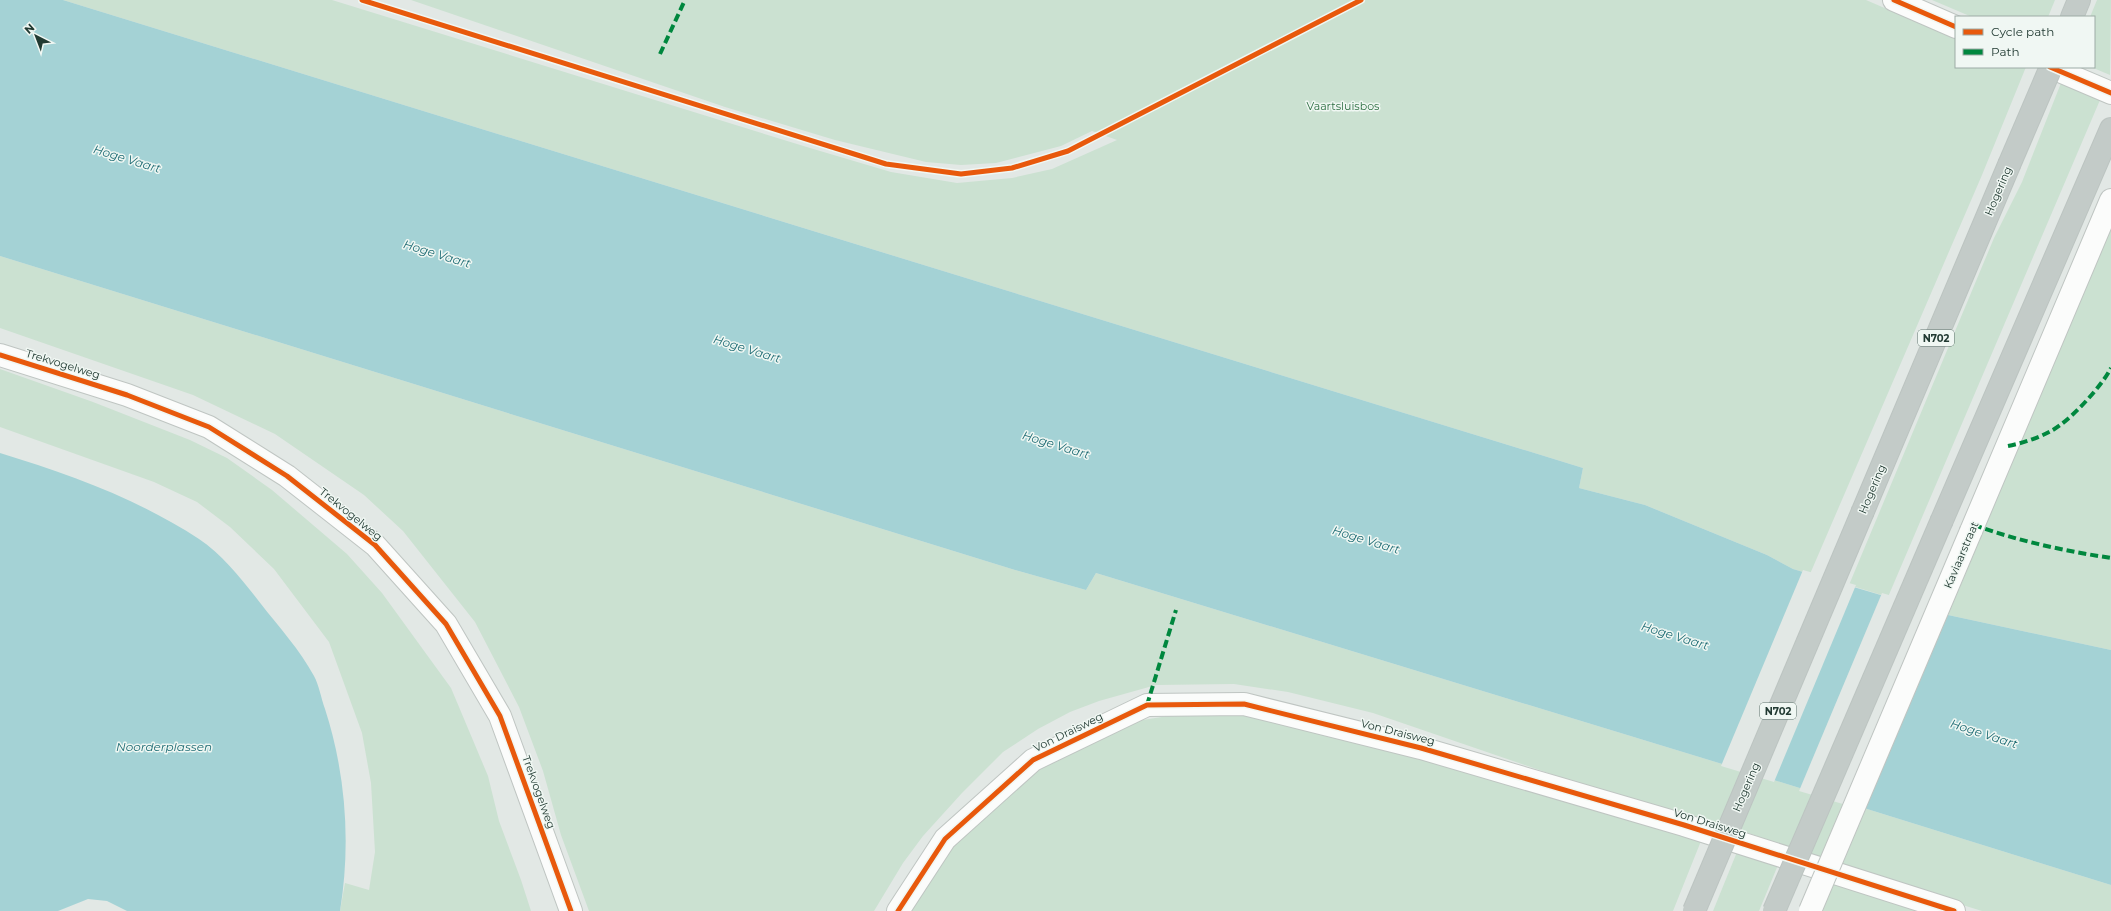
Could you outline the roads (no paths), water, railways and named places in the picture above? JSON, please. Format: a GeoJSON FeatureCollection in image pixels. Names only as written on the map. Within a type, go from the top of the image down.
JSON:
{"type":"FeatureCollection","features":[{"type":"Feature","properties":{"kind":"highway","name":"Hogering"},"geometry":{"type":"LineString","coordinates":[[1694,911],[2050,68]]}},
{"type":"Feature","properties":{"kind":"highway"},"geometry":{"type":"LineString","coordinates":[[1774,911],[2111,129]]}},
{"type":"Feature","properties":{"kind":"street"},"geometry":{"type":"LineString","coordinates":[[1894,0],[1955,27]]}},
{"type":"Feature","properties":{"kind":"street"},"geometry":{"type":"LineString","coordinates":[[2052,68],[2111,93]]}},
{"type":"Feature","properties":{"kind":"street","name":"Kaviaarstraat"},"geometry":{"type":"LineString","coordinates":[[1810,911],[2109,203]]}},
{"type":"Feature","properties":{"kind":"street","name":"Trekvogelweg"},"geometry":{"type":"LineString","coordinates":[[0,355],[127,395],[209,428],[287,476],[375,545],[446,624],[500,716],[571,911]]}},
{"type":"Feature","properties":{"kind":"street","name":"Von Draisweg"},"geometry":{"type":"LineString","coordinates":[[898,911],[945,840],[1033,760],[1147,705],[1244,704],[1421,748],[1684,825],[1954,911]]}},
{"type":"Feature","properties":{"kind":"water","name":"Hoge Vaart"},"geometry":{"type":"Polygon","coordinates":[[[0,0],[63,0],[1583,468],[1579,488],[1645,505],[1767,555],[1793,569],[1948,615],[2111,650],[2111,885],[1732,767],[1096,573],[1086,590],[1015,570],[0,256],[0,0]]]}},
{"type":"Feature","properties":{"kind":"water","name":"Noorderplassen"},"geometry":{"type":"Polygon","coordinates":[[[0,453],[52,470],[102,489],[152,512],[199,539],[208,545],[232,569],[296,648],[317,683],[338,759],[342,784],[346,835],[340,911],[127,911],[107,901],[88,899],[58,911],[0,911],[0,453]]]}},
{"type":"Feature","properties":{"kind":"park label","name":"Vaartsluisbos"},"geometry":{"type":"Point","coordinates":[1343,106]}}]}
